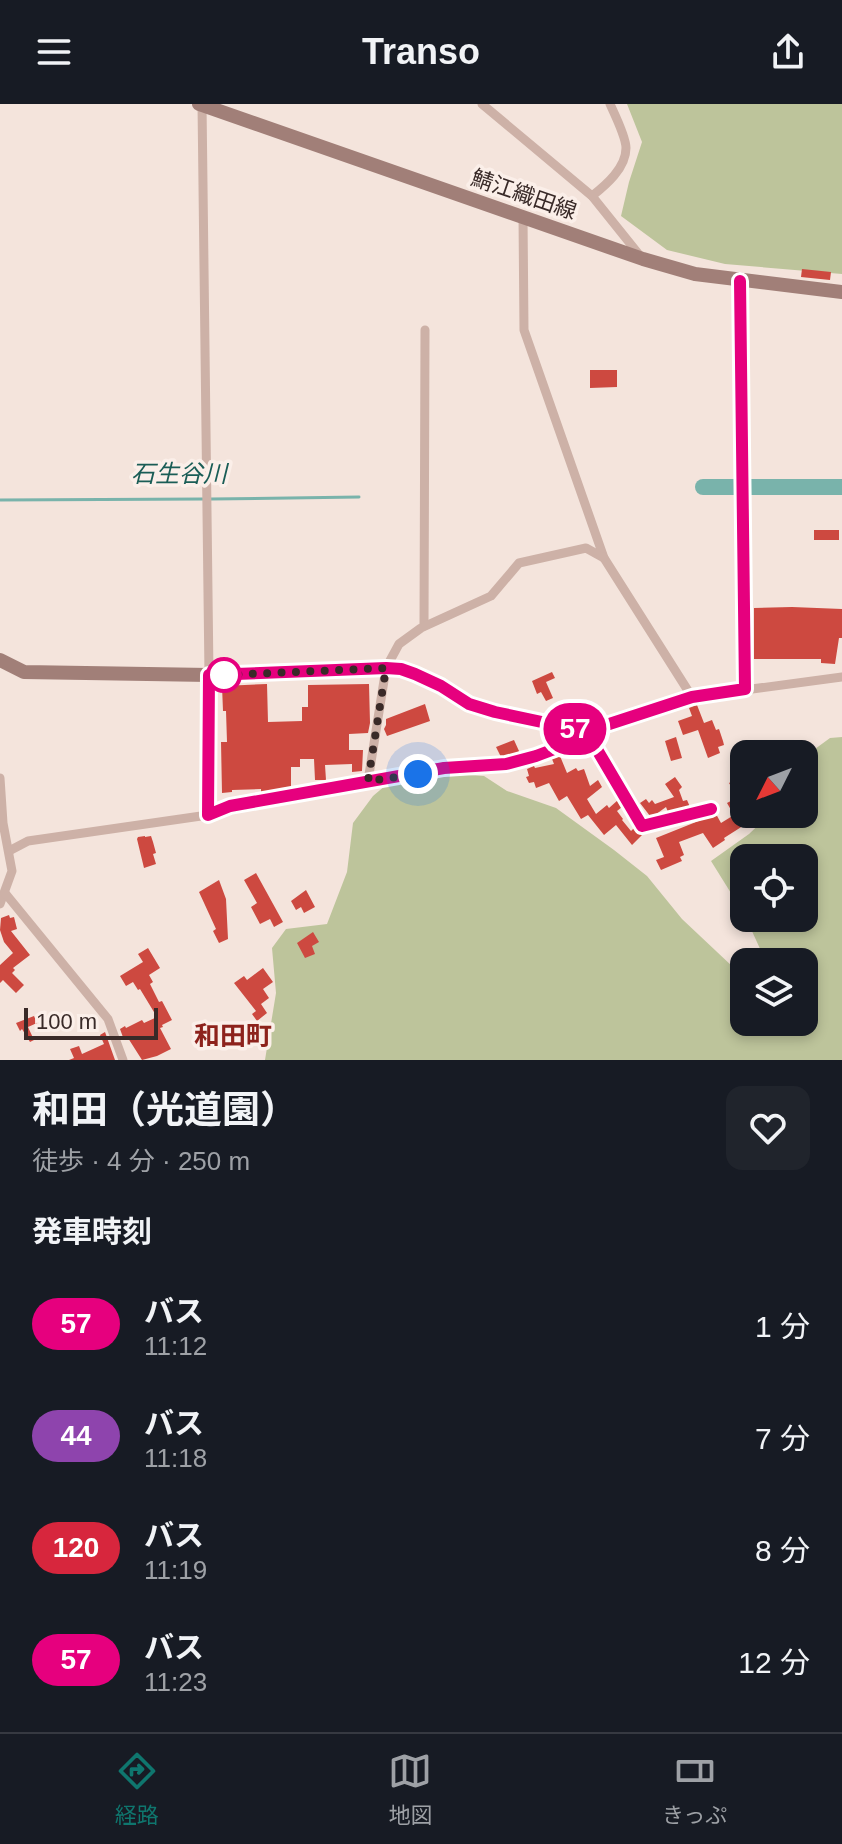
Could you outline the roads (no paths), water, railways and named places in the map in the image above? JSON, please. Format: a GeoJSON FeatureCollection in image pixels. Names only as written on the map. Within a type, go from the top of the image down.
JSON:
{"type":"FeatureCollection","features":[{"type":"Feature","properties":{"kind":"street"},"geometry":{"type":"LineString","coordinates":[[201,104],[208,815]]}},
{"type":"Feature","properties":{"kind":"street","name":"鯖江織田線"},"geometry":{"type":"LineString","coordinates":[[201,104],[643,259],[695,274],[842,292]]}},
{"type":"Feature","properties":{"kind":"street"},"geometry":{"type":"LineString","coordinates":[[482,104],[592,196],[643,259]]}},
{"type":"Feature","properties":{"kind":"street"},"geometry":{"type":"LineString","coordinates":[[592,196],[608,184],[618,170],[626,149],[610,104]]}},
{"type":"Feature","properties":{"kind":"street"},"geometry":{"type":"LineString","coordinates":[[523,216],[524,330],[604,558],[692,697]]}},
{"type":"Feature","properties":{"kind":"street"},"geometry":{"type":"LineString","coordinates":[[740,281],[745,689]]}},
{"type":"Feature","properties":{"kind":"street"},"geometry":{"type":"LineString","coordinates":[[424,626],[425,330]]}},
{"type":"Feature","properties":{"kind":"street"},"geometry":{"type":"LineString","coordinates":[[368,781],[386,668],[399,644],[424,626],[491,596],[519,563],[586,548],[604,558]]}},
{"type":"Feature","properties":{"kind":"street"},"geometry":{"type":"LineString","coordinates":[[0,660],[24,672],[209,675],[401,669],[441,686],[469,704],[593,732]]}},
{"type":"Feature","properties":{"kind":"street"},"geometry":{"type":"LineString","coordinates":[[9,851],[28,841],[208,815],[230,806],[368,781],[444,768],[506,764],[536,756],[692,697],[842,677]]}},
{"type":"Feature","properties":{"kind":"street"},"geometry":{"type":"LineString","coordinates":[[593,732],[642,826],[711,809]]}},
{"type":"Feature","properties":{"kind":"street"},"geometry":{"type":"LineString","coordinates":[[0,778],[3,823],[12,871],[0,904]]}},
{"type":"Feature","properties":{"kind":"street"},"geometry":{"type":"LineString","coordinates":[[5,893],[108,1019],[123,1060]]}},
{"type":"Feature","properties":{"kind":"waterway","name":"石生谷川"},"geometry":{"type":"LineString","coordinates":[[703,487],[842,487]]}},
{"type":"Feature","properties":{"kind":"waterway","name":"石生谷川"},"geometry":{"type":"LineString","coordinates":[[211,499],[359,497]]}},
{"type":"Feature","properties":{"kind":"waterway","name":"石生谷川"},"geometry":{"type":"LineString","coordinates":[[0,500],[203,499]]}},
{"type":"Feature","properties":{"kind":"district","name":"和田町"},"geometry":{"type":"Point","coordinates":[233,1036]}}]}
